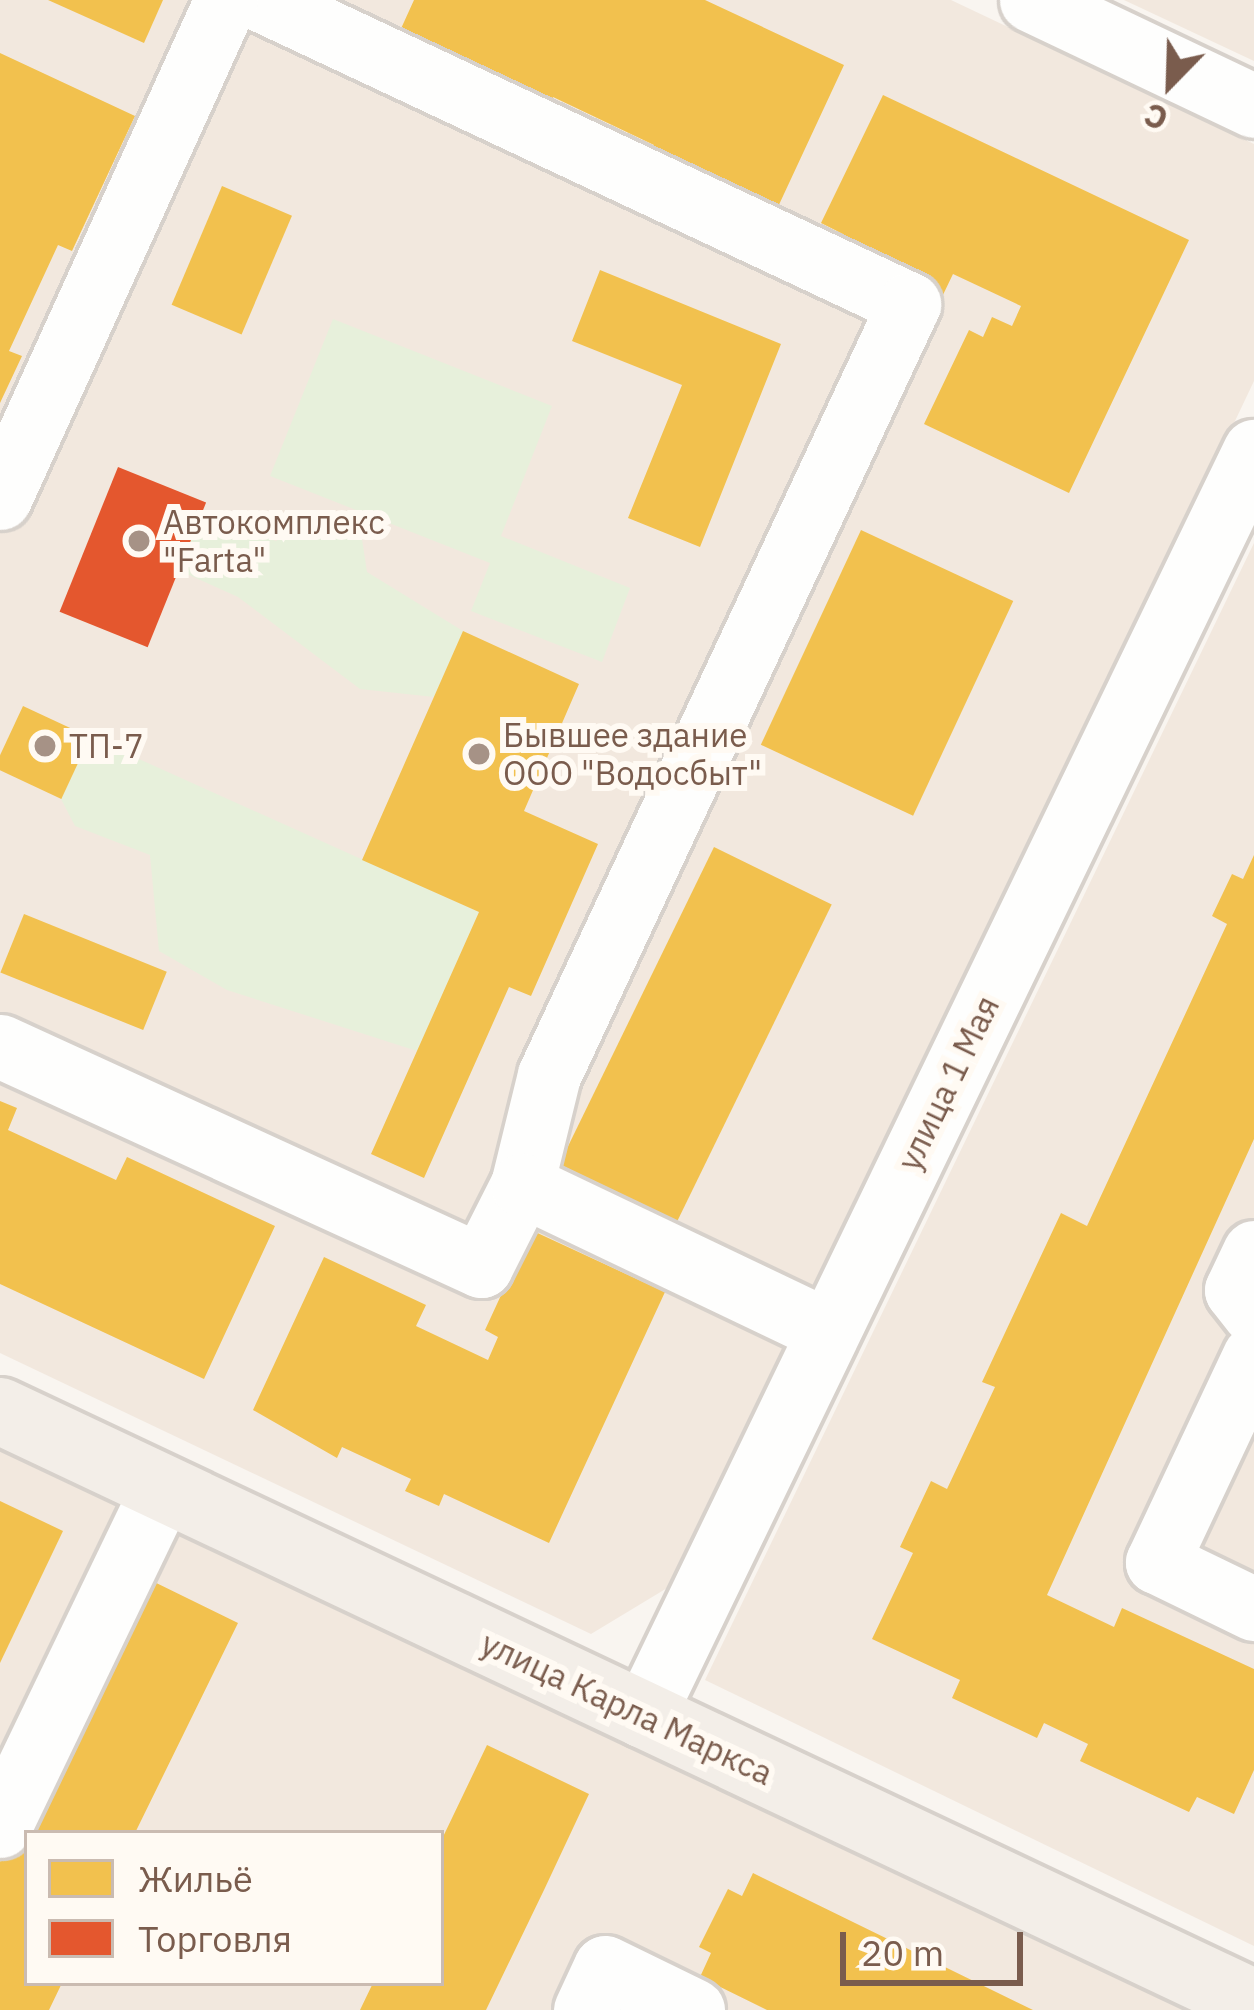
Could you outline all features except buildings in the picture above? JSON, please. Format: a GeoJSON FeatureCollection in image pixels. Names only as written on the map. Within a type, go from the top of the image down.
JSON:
{"type":"FeatureCollection","features":[{"type":"Feature","properties":{"kind":"main road","name":"улица Карла Маркса"},"geometry":{"type":"LineString","coordinates":[[0,1412],[644,1716],[1249,1988]]}},
{"type":"Feature","properties":{"kind":"street"},"geometry":{"type":"LineString","coordinates":[[0,498],[226,0]]}},
{"type":"Feature","properties":{"kind":"street"},"geometry":{"type":"LineString","coordinates":[[0,1046],[481,1266],[522,1185],[549,1075],[909,304],[261,0]]}},
{"type":"Feature","properties":{"kind":"street"},"geometry":{"type":"LineString","coordinates":[[1031,0],[1095,14],[1254,106]]}},
{"type":"Feature","properties":{"kind":"street","name":"улица 1 Мая"},"geometry":{"type":"LineString","coordinates":[[644,1716],[1254,452]]}},
{"type":"Feature","properties":{"kind":"street"},"geometry":{"type":"LineString","coordinates":[[522,1185],[828,1331]]}},
{"type":"Feature","properties":{"kind":"street"},"geometry":{"type":"LineString","coordinates":[[1254,1252],[1236,1290],[1254,1313]]}},
{"type":"Feature","properties":{"kind":"street"},"geometry":{"type":"LineString","coordinates":[[1254,1356],[1157,1562],[1254,1609]]}},
{"type":"Feature","properties":{"kind":"street"},"geometry":{"type":"LineString","coordinates":[[0,1826],[20,1734],[163,1487]]}},
{"type":"Feature","properties":{"kind":"street"},"geometry":{"type":"LineString","coordinates":[[605,1968],[693,2010]]}},
{"type":"Feature","properties":{"kind":"shaded area"},"geometry":{"type":"Polygon","coordinates":[[[0,0],[951,0],[1254,144],[1254,381],[687,1576],[591,1634],[0,1353],[0,0]]]}},
{"type":"Feature","properties":{"kind":"shaded area"},"geometry":{"type":"Polygon","coordinates":[[[1124,0],[1254,0],[1254,61],[1124,0]]]}},
{"type":"Feature","properties":{"kind":"shaded area"},"geometry":{"type":"Polygon","coordinates":[[[1254,543],[1254,1946],[705,1680],[1254,543]]]}},
{"type":"Feature","properties":{"kind":"shaded area"},"geometry":{"type":"Polygon","coordinates":[[[0,1451],[1187,2010],[0,2010],[0,1451]]]}},
{"type":"Feature","properties":{"kind":"green space"},"geometry":{"type":"Polygon","coordinates":[[[333,319],[552,406],[501,536],[630,588],[602,662],[471,611],[490,563],[270,476],[333,319]]]}},
{"type":"Feature","properties":{"kind":"green space"},"geometry":{"type":"Polygon","coordinates":[[[202,514],[276,541],[306,516],[362,539],[367,572],[463,631],[434,697],[360,689],[238,597],[179,568],[202,514]]]}},
{"type":"Feature","properties":{"kind":"green space"},"geometry":{"type":"Polygon","coordinates":[[[90,737],[479,912],[417,1051],[227,990],[159,951],[150,855],[75,826],[61,799],[90,737]]]}},
{"type":"Feature","properties":{"kind":"place","name":"Автокомплекс \"Farta\""},"geometry":{"type":"Point","coordinates":[139,541]}},
{"type":"Feature","properties":{"kind":"place","name":"ТП-7"},"geometry":{"type":"Point","coordinates":[45,746]}},
{"type":"Feature","properties":{"kind":"place","name":"Бывшее здание ООО \"Водосбыт\""},"geometry":{"type":"Point","coordinates":[479,754]}}]}
